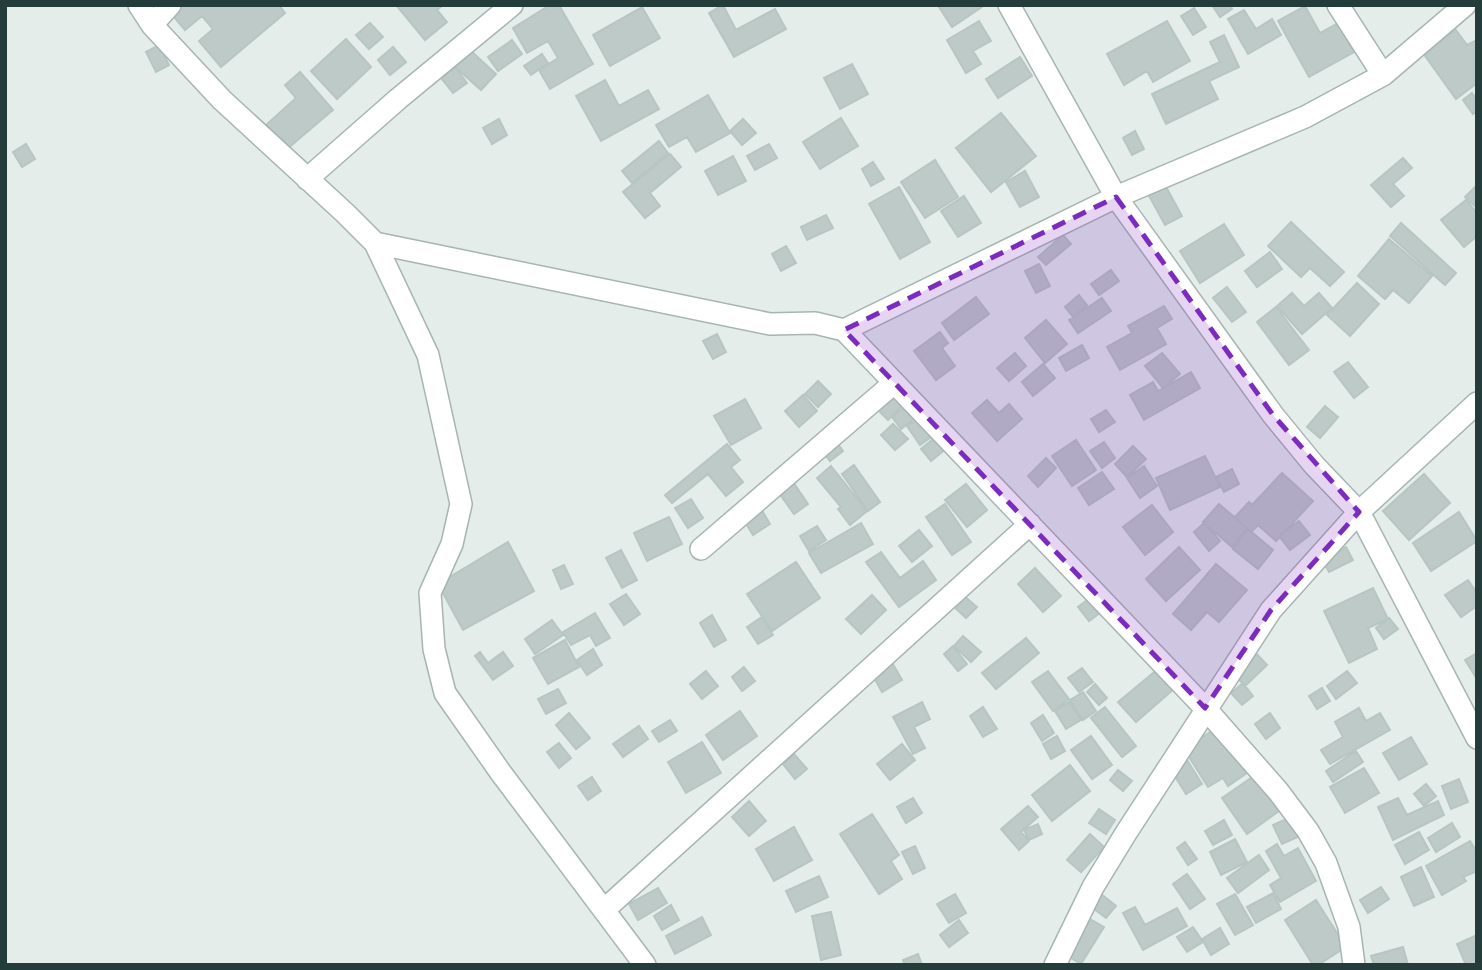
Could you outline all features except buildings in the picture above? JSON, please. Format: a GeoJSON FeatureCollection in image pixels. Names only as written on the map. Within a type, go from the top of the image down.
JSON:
{"type":"FeatureCollection","features":[{"type":"Feature","properties":{"kind":"street"},"geometry":{"type":"LineString","coordinates":[[139,5],[152,25],[222,100],[375,243],[428,355],[461,504],[452,544],[430,593],[434,649],[445,693],[501,774],[645,965]]}},
{"type":"Feature","properties":{"kind":"street"},"geometry":{"type":"LineString","coordinates":[[152,25],[170,5]]}},
{"type":"Feature","properties":{"kind":"street"},"geometry":{"type":"LineString","coordinates":[[307,178],[512,5]]}},
{"type":"Feature","properties":{"kind":"street"},"geometry":{"type":"LineString","coordinates":[[1009,5],[1116,197],[1273,415],[1314,465],[1359,512],[1477,738]]}},
{"type":"Feature","properties":{"kind":"street"},"geometry":{"type":"LineString","coordinates":[[1338,5],[1383,75]]}},
{"type":"Feature","properties":{"kind":"street"},"geometry":{"type":"LineString","coordinates":[[844,330],[1116,197],[1305,117],[1383,75],[1465,5]]}},
{"type":"Feature","properties":{"kind":"street"},"geometry":{"type":"LineString","coordinates":[[375,243],[770,324],[816,323],[844,330],[1205,708],[1278,791],[1308,831],[1326,863],[1349,927],[1354,965]]}},
{"type":"Feature","properties":{"kind":"street"},"geometry":{"type":"LineString","coordinates":[[701,549],[894,383]]}},
{"type":"Feature","properties":{"kind":"street"},"geometry":{"type":"LineString","coordinates":[[1055,965],[1093,887],[1205,708],[1271,610],[1359,512],[1477,403]]}},
{"type":"Feature","properties":{"kind":"street"},"geometry":{"type":"LineString","coordinates":[[604,910],[1030,524]]}},
{"type":"Feature","properties":{"kind":"highlighted area"},"geometry":{"type":"Polygon","coordinates":[[[1116,197],[1273,415],[1359,512],[1271,610],[1205,708],[844,330],[1116,197]]]}}]}
